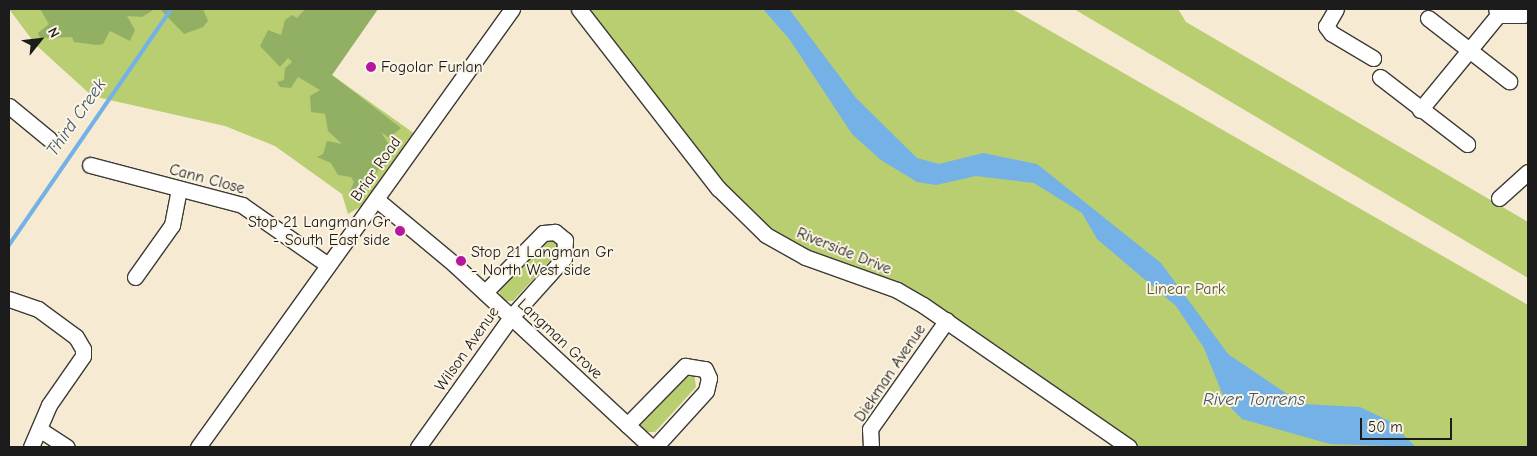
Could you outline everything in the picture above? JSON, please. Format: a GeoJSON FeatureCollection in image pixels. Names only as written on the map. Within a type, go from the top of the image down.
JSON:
{"type":"FeatureCollection","features":[{"type":"Feature","properties":{"kind":"street","name":"Briar Road"},"geometry":{"type":"LineString","coordinates":[[198,447],[512,9]]}},
{"type":"Feature","properties":{"kind":"street","name":"Riverside Drive"},"geometry":{"type":"LineString","coordinates":[[579,9],[718,188],[749,221],[805,257],[897,290],[947,320],[1129,447]]}},
{"type":"Feature","properties":{"kind":"street"},"geometry":{"type":"LineString","coordinates":[[1336,9],[1326,26],[1331,34],[1373,58]]}},
{"type":"Feature","properties":{"kind":"street"},"geometry":{"type":"LineString","coordinates":[[1420,110],[1469,51],[1497,12],[1523,15],[1528,9]]}},
{"type":"Feature","properties":{"kind":"street"},"geometry":{"type":"LineString","coordinates":[[1428,18],[1509,81]]}},
{"type":"Feature","properties":{"kind":"street"},"geometry":{"type":"LineString","coordinates":[[1380,77],[1420,110],[1467,144]]}},
{"type":"Feature","properties":{"kind":"street"},"geometry":{"type":"LineString","coordinates":[[9,106],[49,139]]}},
{"type":"Feature","properties":{"kind":"street","name":"Cann Close"},"geometry":{"type":"LineString","coordinates":[[90,165],[248,208],[328,265]]}},
{"type":"Feature","properties":{"kind":"street"},"geometry":{"type":"LineString","coordinates":[[1500,198],[1528,172]]}},
{"type":"Feature","properties":{"kind":"street"},"geometry":{"type":"LineString","coordinates":[[134,277],[172,225],[179,189]]}},
{"type":"Feature","properties":{"kind":"street","name":"Langman Grove"},"geometry":{"type":"LineString","coordinates":[[376,199],[485,292],[649,446]]}},
{"type":"Feature","properties":{"kind":"street","name":"Wilson Avenue"},"geometry":{"type":"LineString","coordinates":[[418,447],[511,317],[564,258],[567,245],[562,236],[543,234],[485,292]]}},
{"type":"Feature","properties":{"kind":"street"},"geometry":{"type":"LineString","coordinates":[[9,299],[38,309],[76,337],[83,348],[83,356],[49,405],[31,447]]}},
{"type":"Feature","properties":{"kind":"street","name":"Diekman Avenue"},"geometry":{"type":"LineString","coordinates":[[871,447],[870,429],[947,320]]}},
{"type":"Feature","properties":{"kind":"street"},"geometry":{"type":"LineString","coordinates":[[627,425],[685,366],[705,369],[709,378],[706,391],[649,446]]}},
{"type":"Feature","properties":{"kind":"street"},"geometry":{"type":"LineString","coordinates":[[38,429],[67,447]]}},
{"type":"Feature","properties":{"kind":"green space"},"geometry":{"type":"Polygon","coordinates":[[[9,9],[378,9],[332,75],[415,134],[367,203],[348,214],[342,194],[275,146],[225,126],[92,96],[36,45],[9,9]]]}},
{"type":"Feature","properties":{"kind":"green space"},"geometry":{"type":"Polygon","coordinates":[[[40,9],[155,9],[142,17],[127,16],[135,30],[130,41],[110,31],[103,44],[97,45],[74,42],[72,37],[40,38],[38,33],[49,24],[40,9]]]}},
{"type":"Feature","properties":{"kind":"green space"},"geometry":{"type":"Polygon","coordinates":[[[160,9],[203,9],[208,21],[203,27],[184,34],[160,9]]]}},
{"type":"Feature","properties":{"kind":"green space"},"geometry":{"type":"Polygon","coordinates":[[[305,9],[378,9],[332,75],[401,128],[389,138],[381,132],[392,149],[363,193],[350,191],[354,182],[351,177],[338,175],[331,163],[317,157],[323,154],[327,141],[342,144],[328,131],[325,114],[311,112],[310,96],[320,90],[298,77],[291,88],[280,87],[277,82],[284,80],[285,68],[292,62],[288,58],[280,67],[260,46],[268,30],[281,35],[285,20],[292,15],[297,18],[305,9]]]}},
{"type":"Feature","properties":{"kind":"green space","name":"Linear Park"},"geometry":{"type":"Polygon","coordinates":[[[582,9],[1012,9],[1528,305],[1528,447],[1133,447],[936,308],[793,248],[747,215],[582,9]]]}},
{"type":"Feature","properties":{"kind":"green space"},"geometry":{"type":"Polygon","coordinates":[[[1074,9],[1178,9],[1186,22],[1528,222],[1528,278],[1074,9]]]}},
{"type":"Feature","properties":{"kind":"green space"},"geometry":{"type":"Polygon","coordinates":[[[551,236],[559,243],[558,252],[513,301],[502,301],[498,286],[551,236]]]}},
{"type":"Feature","properties":{"kind":"green space"},"geometry":{"type":"Polygon","coordinates":[[[682,372],[694,373],[696,387],[655,432],[644,432],[639,423],[682,372]]]}},
{"type":"Feature","properties":{"kind":"water","name":"River Torrens"},"geometry":{"type":"Polygon","coordinates":[[[763,9],[789,9],[856,98],[917,158],[939,164],[983,153],[1037,164],[1161,263],[1228,354],[1302,404],[1360,407],[1389,421],[1416,447],[1330,444],[1242,419],[1226,403],[1204,348],[1176,306],[1097,239],[1082,213],[1034,183],[976,176],[936,185],[917,182],[881,160],[852,134],[790,40],[763,9]]]}},
{"type":"Feature","properties":{"kind":"waterway","name":"Third Creek"},"geometry":{"type":"LineString","coordinates":[[9,245],[171,9]]}},
{"type":"Feature","properties":{"kind":"place","name":"Fogolar Furlan"},"geometry":{"type":"Point","coordinates":[371,67]}},
{"type":"Feature","properties":{"kind":"place","name":"Stop 21 Langman Gr - South East side"},"geometry":{"type":"Point","coordinates":[400,231]}},
{"type":"Feature","properties":{"kind":"place","name":"Stop 21 Langman Gr - North West side"},"geometry":{"type":"Point","coordinates":[461,261]}}]}
